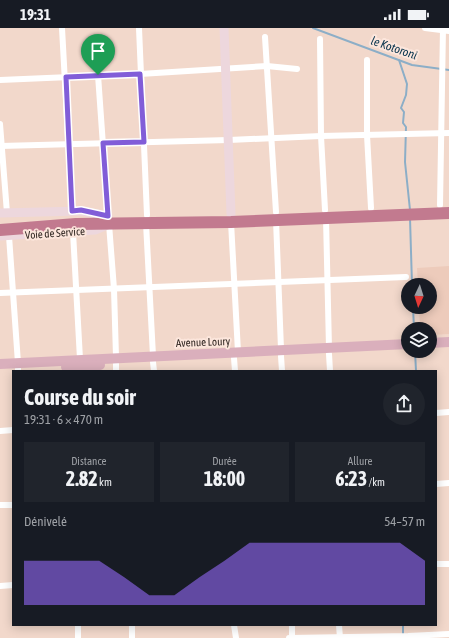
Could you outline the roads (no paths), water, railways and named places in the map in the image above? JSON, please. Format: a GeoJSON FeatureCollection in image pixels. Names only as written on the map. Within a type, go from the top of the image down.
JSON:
{"type":"FeatureCollection","features":[{"type":"Feature","properties":{"kind":"highway"},"geometry":{"type":"LineString","coordinates":[[325,214],[371,208],[402,211]]}},
{"type":"Feature","properties":{"kind":"highway"},"geometry":{"type":"LineString","coordinates":[[2,216],[108,220],[231,218],[446,208]]}},
{"type":"Feature","properties":{"kind":"highway"},"geometry":{"type":"LineString","coordinates":[[3,234],[108,220]]}},
{"type":"Feature","properties":{"kind":"main road"},"geometry":{"type":"LineString","coordinates":[[224,32],[231,218]]}},
{"type":"Feature","properties":{"kind":"main road","name":"Voie de Service"},"geometry":{"type":"LineString","coordinates":[[2,216],[81,210],[108,220]]}},
{"type":"Feature","properties":{"kind":"main road","name":"Voie de Service"},"geometry":{"type":"LineString","coordinates":[[3,234],[95,230],[108,220]]}},
{"type":"Feature","properties":{"kind":"main road"},"geometry":{"type":"LineString","coordinates":[[437,343],[449,342]]}},
{"type":"Feature","properties":{"kind":"main road","name":"Avenue Loury"},"geometry":{"type":"LineString","coordinates":[[329,351],[401,345]]}},
{"type":"Feature","properties":{"kind":"main road"},"geometry":{"type":"LineString","coordinates":[[437,349],[449,348]]}},
{"type":"Feature","properties":{"kind":"main road","name":"Avenue Loury"},"geometry":{"type":"LineString","coordinates":[[0,370],[81,365],[153,363],[236,355],[329,351],[401,351]]}},
{"type":"Feature","properties":{"kind":"main road","name":"Avenue Loury"},"geometry":{"type":"LineString","coordinates":[[0,364],[18,368]]}},
{"type":"Feature","properties":{"kind":"street"},"geometry":{"type":"LineString","coordinates":[[62,28],[66,77],[72,211]]}},
{"type":"Feature","properties":{"kind":"street"},"geometry":{"type":"LineString","coordinates":[[139,28],[153,363]]}},
{"type":"Feature","properties":{"kind":"street"},"geometry":{"type":"LineString","coordinates":[[425,28],[445,30],[442,74],[446,134],[446,208]]}},
{"type":"Feature","properties":{"kind":"street"},"geometry":{"type":"LineString","coordinates":[[265,37],[276,216],[282,370]]}},
{"type":"Feature","properties":{"kind":"street"},"geometry":{"type":"LineString","coordinates":[[320,38],[321,136],[330,370]]}},
{"type":"Feature","properties":{"kind":"street"},"geometry":{"type":"LineString","coordinates":[[367,60],[367,135],[371,208]]}},
{"type":"Feature","properties":{"kind":"street"},"geometry":{"type":"LineString","coordinates":[[0,80],[140,74],[267,66],[296,69]]}},
{"type":"Feature","properties":{"kind":"street"},"geometry":{"type":"LineString","coordinates":[[98,75],[114,289],[116,364]]}},
{"type":"Feature","properties":{"kind":"street"},"geometry":{"type":"LineString","coordinates":[[0,124],[2,216]]}},
{"type":"Feature","properties":{"kind":"street"},"geometry":{"type":"LineString","coordinates":[[1,146],[229,140],[271,137],[446,134]]}},
{"type":"Feature","properties":{"kind":"street"},"geometry":{"type":"LineString","coordinates":[[231,218],[235,282],[235,370]]}},
{"type":"Feature","properties":{"kind":"street"},"geometry":{"type":"LineString","coordinates":[[73,232],[81,365]]}},
{"type":"Feature","properties":{"kind":"street"},"geometry":{"type":"LineString","coordinates":[[3,234],[14,292],[18,368]]}},
{"type":"Feature","properties":{"kind":"street"},"geometry":{"type":"LineString","coordinates":[[0,293],[114,289],[235,282],[406,277]]}},
{"type":"Feature","properties":{"kind":"street"},"geometry":{"type":"LineString","coordinates":[[437,412],[449,412]]}},
{"type":"Feature","properties":{"kind":"street"},"geometry":{"type":"LineString","coordinates":[[0,431],[12,430]]}},
{"type":"Feature","properties":{"kind":"street"},"geometry":{"type":"LineString","coordinates":[[437,484],[449,484]]}},
{"type":"Feature","properties":{"kind":"street"},"geometry":{"type":"LineString","coordinates":[[0,505],[12,505]]}},
{"type":"Feature","properties":{"kind":"street"},"geometry":{"type":"LineString","coordinates":[[437,564],[449,564]]}},
{"type":"Feature","properties":{"kind":"street"},"geometry":{"type":"LineString","coordinates":[[0,586],[12,585]]}},
{"type":"Feature","properties":{"kind":"street"},"geometry":{"type":"LineString","coordinates":[[78,626],[78,638]]}},
{"type":"Feature","properties":{"kind":"street"},"geometry":{"type":"LineString","coordinates":[[132,626],[132,638]]}},
{"type":"Feature","properties":{"kind":"street"},"geometry":{"type":"LineString","coordinates":[[234,626],[236,638]]}},
{"type":"Feature","properties":{"kind":"street"},"geometry":{"type":"LineString","coordinates":[[292,626],[292,638]]}},
{"type":"Feature","properties":{"kind":"street"},"geometry":{"type":"LineString","coordinates":[[339,626],[340,637]]}},
{"type":"Feature","properties":{"kind":"street"},"geometry":{"type":"LineString","coordinates":[[289,638],[449,634]]}},
{"type":"Feature","properties":{"kind":"waterway","name":"le Kotoroni"},"geometry":{"type":"LineString","coordinates":[[313,28],[412,65],[449,70]]}},
{"type":"Feature","properties":{"kind":"waterway"},"geometry":{"type":"LineString","coordinates":[[399,60],[407,84],[406,95],[401,108],[404,112],[403,123],[406,127],[405,162],[410,210]]}},
{"type":"Feature","properties":{"kind":"waterway"},"geometry":{"type":"LineString","coordinates":[[410,218],[412,278]]}},
{"type":"Feature","properties":{"kind":"waterway"},"geometry":{"type":"LineString","coordinates":[[413,314],[414,322]]}},
{"type":"Feature","properties":{"kind":"waterway"},"geometry":{"type":"LineString","coordinates":[[415,358],[416,370]]}},
{"type":"Feature","properties":{"kind":"waterway"},"geometry":{"type":"LineString","coordinates":[[403,626],[403,635]]}}]}
